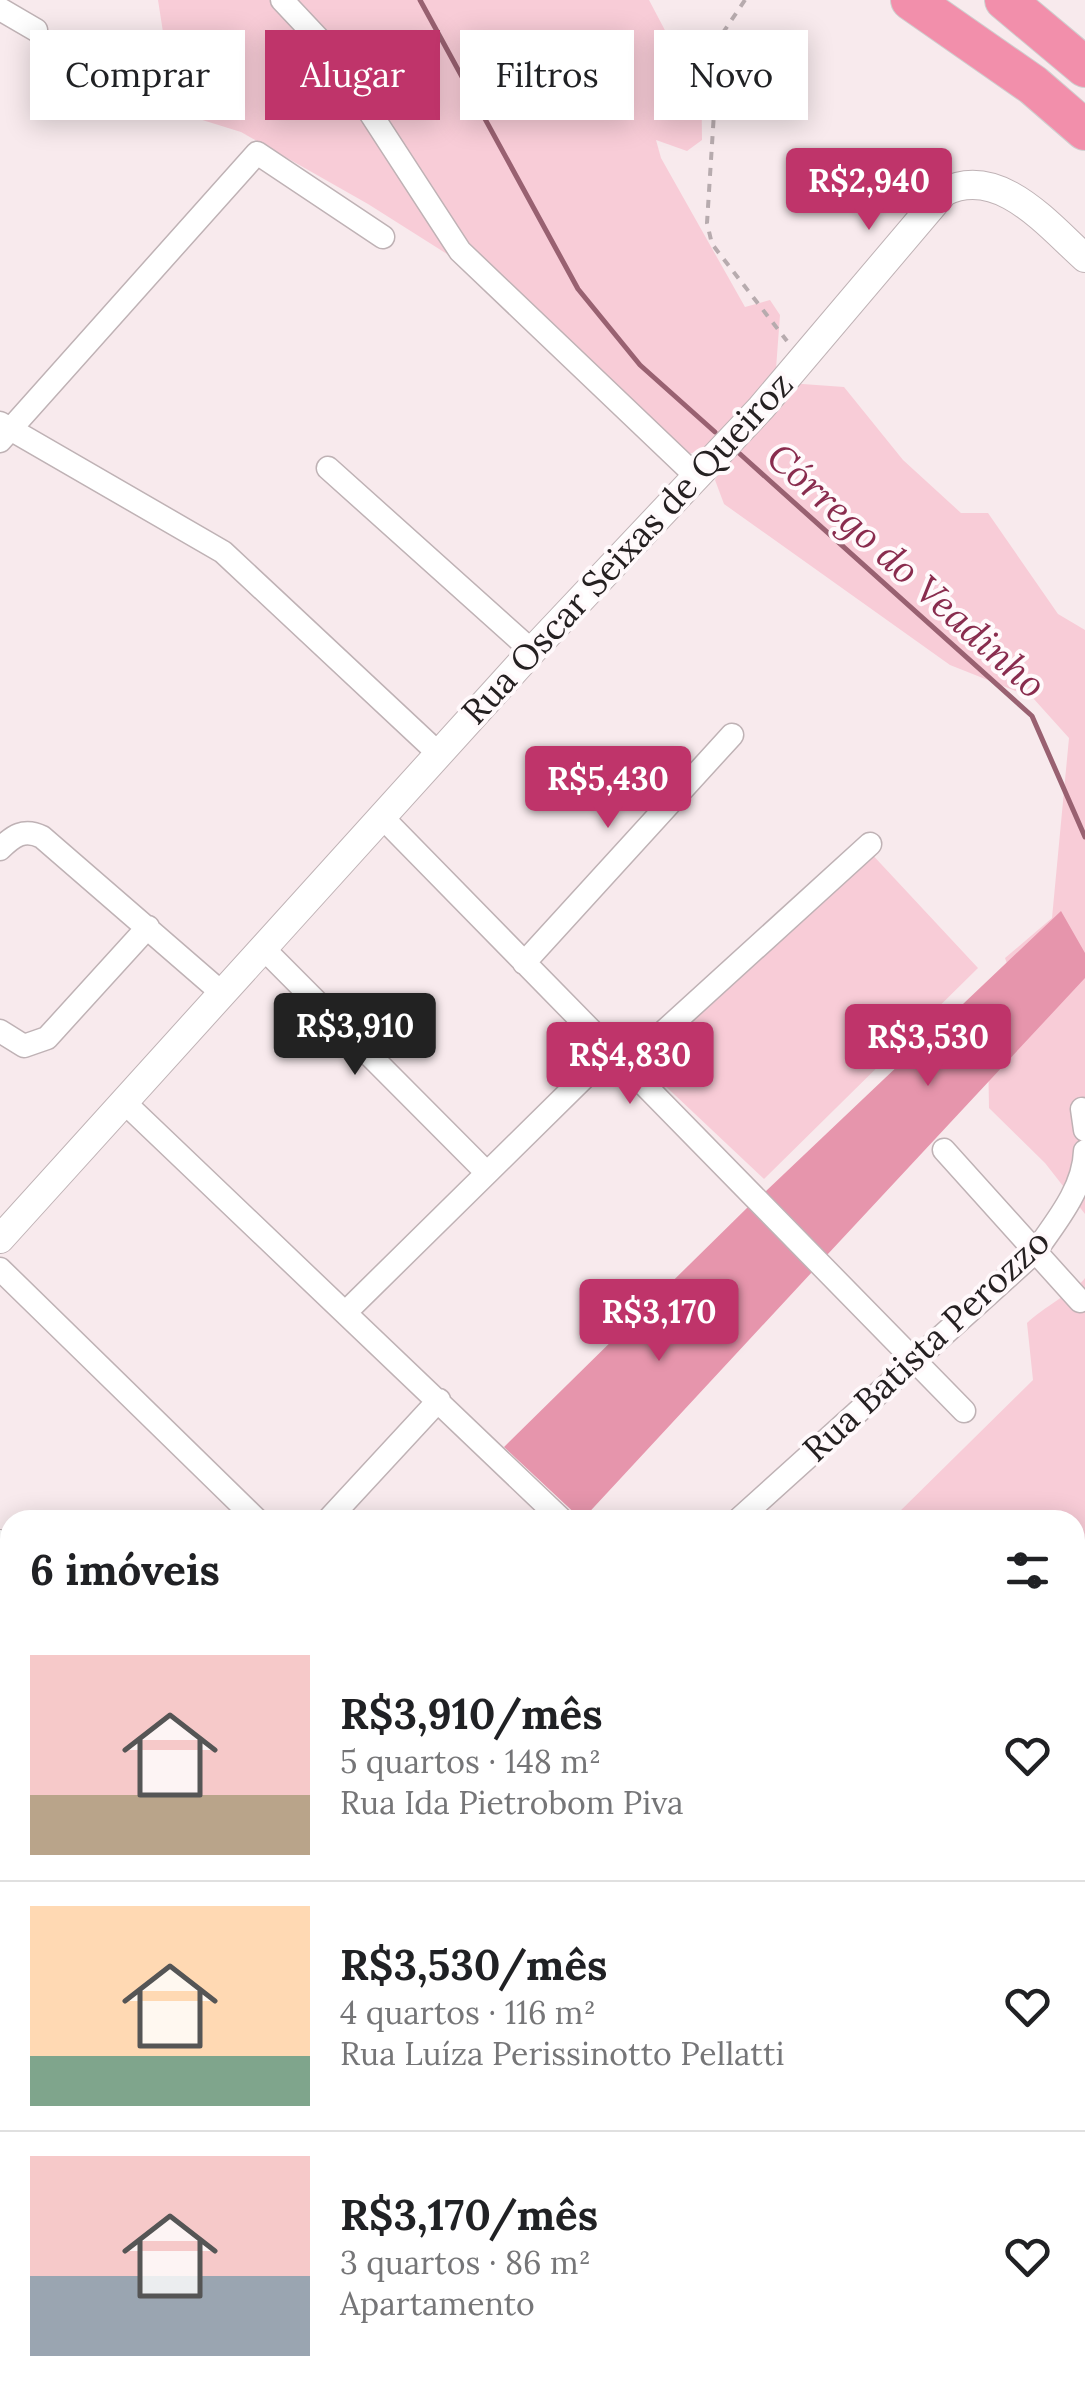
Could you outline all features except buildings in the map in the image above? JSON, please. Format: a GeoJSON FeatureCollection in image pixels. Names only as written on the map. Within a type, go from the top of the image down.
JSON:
{"type":"FeatureCollection","features":[{"type":"Feature","properties":{"kind":"highway"},"geometry":{"type":"LineString","coordinates":[[911,0],[1032,85],[1085,130]]}},
{"type":"Feature","properties":{"kind":"highway"},"geometry":{"type":"LineString","coordinates":[[1005,0],[1085,67]]}},
{"type":"Feature","properties":{"kind":"street"},"geometry":{"type":"LineString","coordinates":[[282,0],[330,51],[460,251],[696,476]]}},
{"type":"Feature","properties":{"kind":"street"},"geometry":{"type":"LineString","coordinates":[[0,8],[36,30]]}},
{"type":"Feature","properties":{"kind":"street"},"geometry":{"type":"LineString","coordinates":[[383,237],[257,153],[4,431],[223,552],[438,753]]}},
{"type":"Feature","properties":{"kind":"street","name":"Rua Oscar Seixas de Queiroz"},"geometry":{"type":"LineString","coordinates":[[0,1239],[438,753],[725,446],[944,192],[959,184],[998,189],[1030,209],[1085,258]]}},
{"type":"Feature","properties":{"kind":"street"},"geometry":{"type":"LineString","coordinates":[[328,468],[532,651]]}},
{"type":"Feature","properties":{"kind":"street"},"geometry":{"type":"LineString","coordinates":[[524,962],[732,735]]}},
{"type":"Feature","properties":{"kind":"street"},"geometry":{"type":"LineString","coordinates":[[382,817],[964,1411]]}},
{"type":"Feature","properties":{"kind":"street"},"geometry":{"type":"LineString","coordinates":[[0,850],[13,836],[34,833],[42,837],[222,993]]}},
{"type":"Feature","properties":{"kind":"street"},"geometry":{"type":"LineString","coordinates":[[347,1311],[485,1171],[870,844]]}},
{"type":"Feature","properties":{"kind":"street"},"geometry":{"type":"LineString","coordinates":[[0,1032],[24,1046],[47,1038],[148,926]]}},
{"type":"Feature","properties":{"kind":"street"},"geometry":{"type":"LineString","coordinates":[[263,948],[485,1171]]}},
{"type":"Feature","properties":{"kind":"street"},"geometry":{"type":"LineString","coordinates":[[124,1102],[552,1510]]}},
{"type":"Feature","properties":{"kind":"street"},"geometry":{"type":"LineString","coordinates":[[944,1150],[1080,1302]]}},
{"type":"Feature","properties":{"kind":"street","name":"Rua Batista Perozzo"},"geometry":{"type":"LineString","coordinates":[[749,1510],[1034,1252],[1065,1208],[1084,1165],[1085,1151]]}},
{"type":"Feature","properties":{"kind":"street"},"geometry":{"type":"LineString","coordinates":[[0,1269],[246,1510]]}},
{"type":"Feature","properties":{"kind":"street"},"geometry":{"type":"LineString","coordinates":[[337,1510],[439,1400]]}},
{"type":"Feature","properties":{"kind":"path"},"geometry":{"type":"LineString","coordinates":[[746,0],[720,37],[709,235],[800,358]]}},
{"type":"Feature","properties":{"kind":"shaded area"},"geometry":{"type":"Polygon","coordinates":[[[158,0],[649,0],[665,30],[654,30],[654,120],[702,120],[702,140],[687,151],[656,140],[661,158],[745,307],[770,300],[780,315],[775,382],[844,387],[903,460],[961,513],[988,513],[1058,614],[1085,630],[1085,1214],[1045,1163],[989,1108],[988,1050],[1018,995],[1005,958],[1052,918],[1069,738],[1033,698],[950,665],[724,504],[715,480],[739,439],[682,456],[545,316],[368,204],[241,132],[202,120],[245,120],[245,30],[163,30],[158,0]]]}},
{"type":"Feature","properties":{"kind":"shaded area"},"geometry":{"type":"Polygon","coordinates":[[[868,850],[978,968],[764,1179],[659,1080],[661,1048],[868,850]]]}},
{"type":"Feature","properties":{"kind":"shaded area"},"geometry":{"type":"Polygon","coordinates":[[[1085,1278],[1085,1510],[901,1510],[1033,1380],[1027,1323],[1085,1278]]]}},
{"type":"Feature","properties":{"kind":"waterway","name":"Córrego do Veadinho"},"geometry":{"type":"LineString","coordinates":[[420,0],[578,289],[640,365],[715,432]]}},
{"type":"Feature","properties":{"kind":"waterway","name":"Córrego do Veadinho"},"geometry":{"type":"LineString","coordinates":[[740,454],[1032,716],[1085,837]]}}]}
